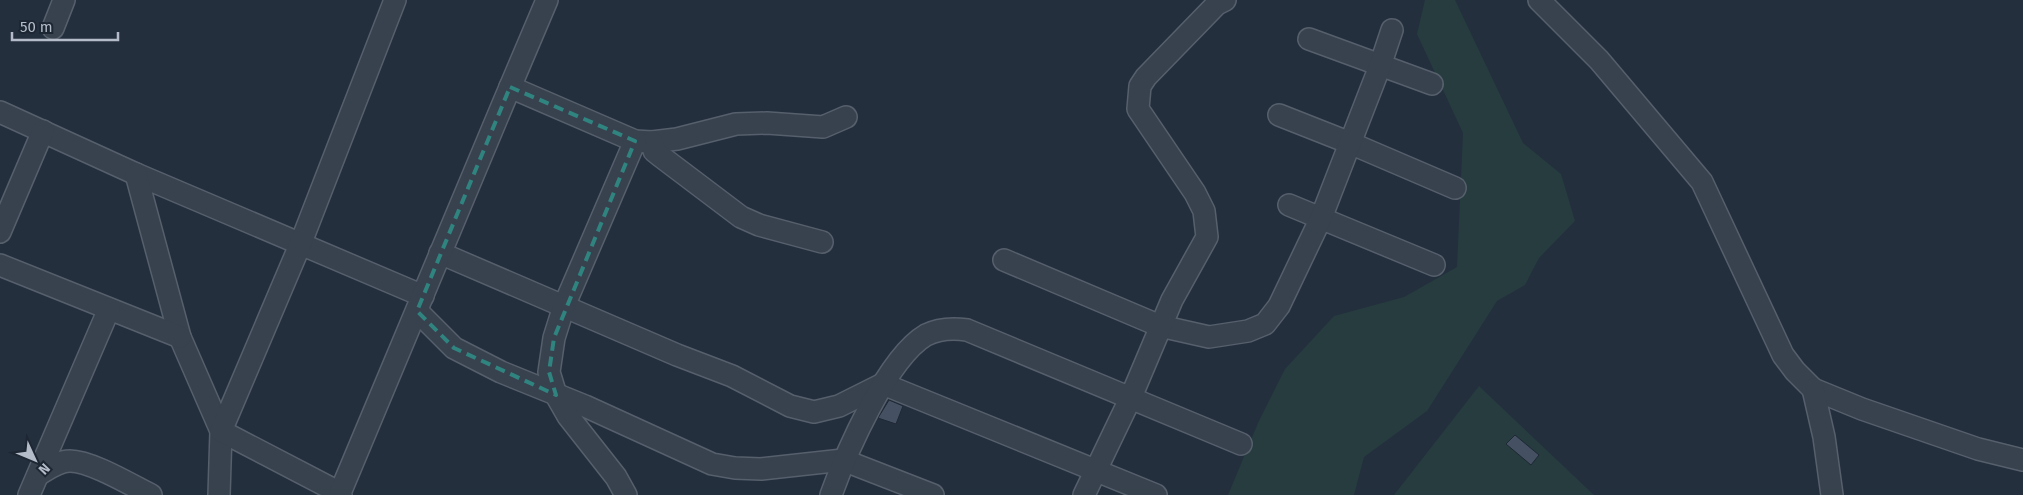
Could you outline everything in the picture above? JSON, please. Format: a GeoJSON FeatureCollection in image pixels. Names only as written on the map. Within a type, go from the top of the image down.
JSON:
{"type":"FeatureCollection","features":[{"type":"Feature","properties":{"kind":"street"},"geometry":{"type":"LineString","coordinates":[[53,28],[64,0]]}},
{"type":"Feature","properties":{"kind":"street"},"geometry":{"type":"LineString","coordinates":[[219,495],[220,431],[300,245],[395,0]]}},
{"type":"Feature","properties":{"kind":"street"},"geometry":{"type":"LineString","coordinates":[[136,174],[180,337],[220,431],[341,494],[547,0]]}},
{"type":"Feature","properties":{"kind":"street"},"geometry":{"type":"LineString","coordinates":[[1084,495],[1131,397],[1160,326],[1195,257],[1205,242],[1208,230],[1204,210],[1195,193],[1138,109],[1140,86],[1146,77],[1217,4],[1225,0]]}},
{"type":"Feature","properties":{"kind":"street"},"geometry":{"type":"LineString","coordinates":[[1539,0],[1599,60],[1702,182],[1783,355],[1795,371],[1813,389],[1862,409],[1978,449],[2023,460]]}},
{"type":"Feature","properties":{"kind":"street"},"geometry":{"type":"LineString","coordinates":[[1004,260],[1160,326],[1209,337],[1248,331],[1265,324],[1279,306],[1321,218],[1392,30]]}},
{"type":"Feature","properties":{"kind":"street"},"geometry":{"type":"LineString","coordinates":[[1309,39],[1432,84]]}},
{"type":"Feature","properties":{"kind":"street"},"geometry":{"type":"LineString","coordinates":[[510,87],[644,142],[658,156],[741,217],[759,225],[822,242]]}},
{"type":"Feature","properties":{"kind":"street"},"geometry":{"type":"LineString","coordinates":[[0,112],[136,174],[300,245],[420,304],[454,348],[501,372],[585,406],[712,464],[735,468],[761,469],[843,460],[933,495]]}},
{"type":"Feature","properties":{"kind":"street"},"geometry":{"type":"LineString","coordinates":[[1278,115],[1350,143],[1455,188]]}},
{"type":"Feature","properties":{"kind":"street"},"geometry":{"type":"LineString","coordinates":[[644,142],[678,139],[736,124],[767,123],[823,127],[846,117]]}},
{"type":"Feature","properties":{"kind":"street"},"geometry":{"type":"LineString","coordinates":[[0,232],[44,131]]}},
{"type":"Feature","properties":{"kind":"street"},"geometry":{"type":"LineString","coordinates":[[626,495],[616,477],[568,416],[556,394],[549,372],[554,338],[564,306],[644,142]]}},
{"type":"Feature","properties":{"kind":"street"},"geometry":{"type":"LineString","coordinates":[[1289,205],[1434,264]]}},
{"type":"Feature","properties":{"kind":"street"},"geometry":{"type":"LineString","coordinates":[[440,253],[677,355],[732,376],[790,406],[814,412],[839,406],[883,384],[1156,495]]}},
{"type":"Feature","properties":{"kind":"street"},"geometry":{"type":"LineString","coordinates":[[0,265],[180,337]]}},
{"type":"Feature","properties":{"kind":"street"},"geometry":{"type":"LineString","coordinates":[[29,495],[109,309]]}},
{"type":"Feature","properties":{"kind":"street"},"geometry":{"type":"LineString","coordinates":[[831,495],[843,460],[883,384],[903,356],[926,336],[948,328],[967,330],[1241,444]]}},
{"type":"Feature","properties":{"kind":"street"},"geometry":{"type":"LineString","coordinates":[[1813,389],[1824,437],[1832,495]]}},
{"type":"Feature","properties":{"kind":"street"},"geometry":{"type":"LineString","coordinates":[[38,475],[57,464],[70,461],[84,463],[151,495]]}},
{"type":"Feature","properties":{"kind":"highlighted area"},"geometry":{"type":"Polygon","coordinates":[[[510,87],[635,141],[554,338],[549,372],[556,395],[454,348],[417,311],[510,87]]]}},
{"type":"Feature","properties":{"kind":"green space"},"geometry":{"type":"Polygon","coordinates":[[[1425,0],[1455,0],[1523,143],[1561,174],[1575,221],[1539,258],[1525,285],[1497,301],[1427,411],[1364,457],[1354,495],[1228,495],[1258,423],[1285,369],[1334,316],[1404,297],[1457,267],[1463,133],[1417,34],[1425,0]]]}},
{"type":"Feature","properties":{"kind":"green space"},"geometry":{"type":"Polygon","coordinates":[[[1479,386],[1594,495],[1394,495],[1479,386]]]}},
{"type":"Feature","properties":{"kind":"building"},"geometry":{"type":"Polygon","coordinates":[[[889,400],[903,406],[896,424],[878,418],[889,400]]]}},
{"type":"Feature","properties":{"kind":"building"},"geometry":{"type":"Polygon","coordinates":[[[1515,435],[1539,455],[1531,465],[1506,444],[1515,435]]]}}]}
